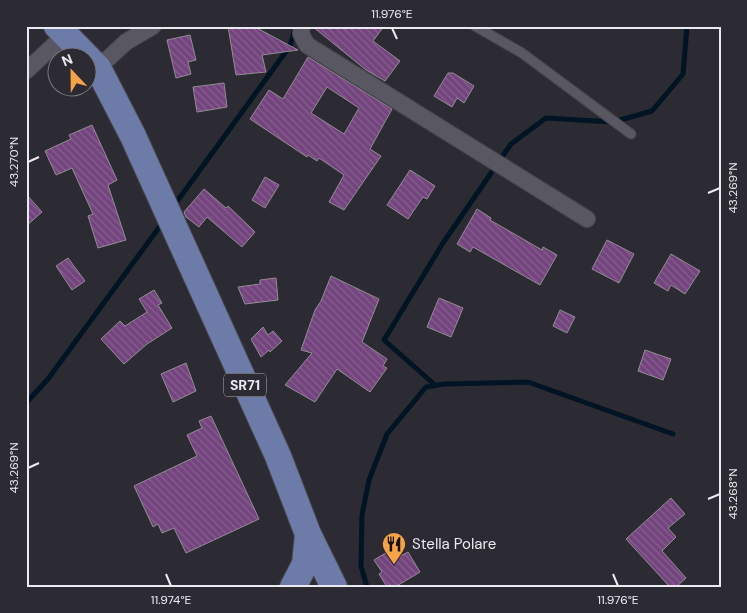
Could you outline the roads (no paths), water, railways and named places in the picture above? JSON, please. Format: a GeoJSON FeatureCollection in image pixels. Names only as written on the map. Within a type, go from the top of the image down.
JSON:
{"type":"FeatureCollection","features":[{"type":"Feature","properties":{"kind":"main road","name":"SR71"},"geometry":{"type":"LineString","coordinates":[[62,30],[79,48]]}},
{"type":"Feature","properties":{"kind":"main road","name":"SR71"},"geometry":{"type":"LineString","coordinates":[[98,68],[179,237],[278,456],[308,534],[334,587]]}},
{"type":"Feature","properties":{"kind":"main road","name":"SR71"},"geometry":{"type":"LineString","coordinates":[[293,587],[305,564],[308,534]]}},
{"type":"Feature","properties":{"kind":"main road"},"geometry":{"type":"LineString","coordinates":[[302,587],[317,587]]}},
{"type":"Feature","properties":{"kind":"street"},"geometry":{"type":"LineString","coordinates":[[302,26],[301,34],[307,45],[587,219]]}},
{"type":"Feature","properties":{"kind":"street"},"geometry":{"type":"LineString","coordinates":[[98,68],[126,42],[148,28]]}},
{"type":"Feature","properties":{"kind":"street"},"geometry":{"type":"LineString","coordinates":[[26,71],[62,30]]}},
{"type":"Feature","properties":{"kind":"lane"},"geometry":{"type":"LineString","coordinates":[[475,26],[522,53],[631,134]]}},
{"type":"Feature","properties":{"kind":"waterway"},"geometry":{"type":"LineString","coordinates":[[435,385],[384,340],[443,243],[511,144],[546,118],[613,122],[652,111],[683,74],[687,26]]}},
{"type":"Feature","properties":{"kind":"waterway"},"geometry":{"type":"LineString","coordinates":[[173,207],[290,46],[295,29]]}},
{"type":"Feature","properties":{"kind":"waterway"},"geometry":{"type":"LineString","coordinates":[[26,403],[48,379],[163,222]]}},
{"type":"Feature","properties":{"kind":"waterway"},"geometry":{"type":"LineString","coordinates":[[367,587],[361,566],[362,515],[369,480],[387,434],[426,387],[444,384],[528,382],[673,434]]}},
{"type":"Feature","properties":{"kind":"place","name":"Stella Polare"},"geometry":{"type":"Point","coordinates":[394,565]}}]}
